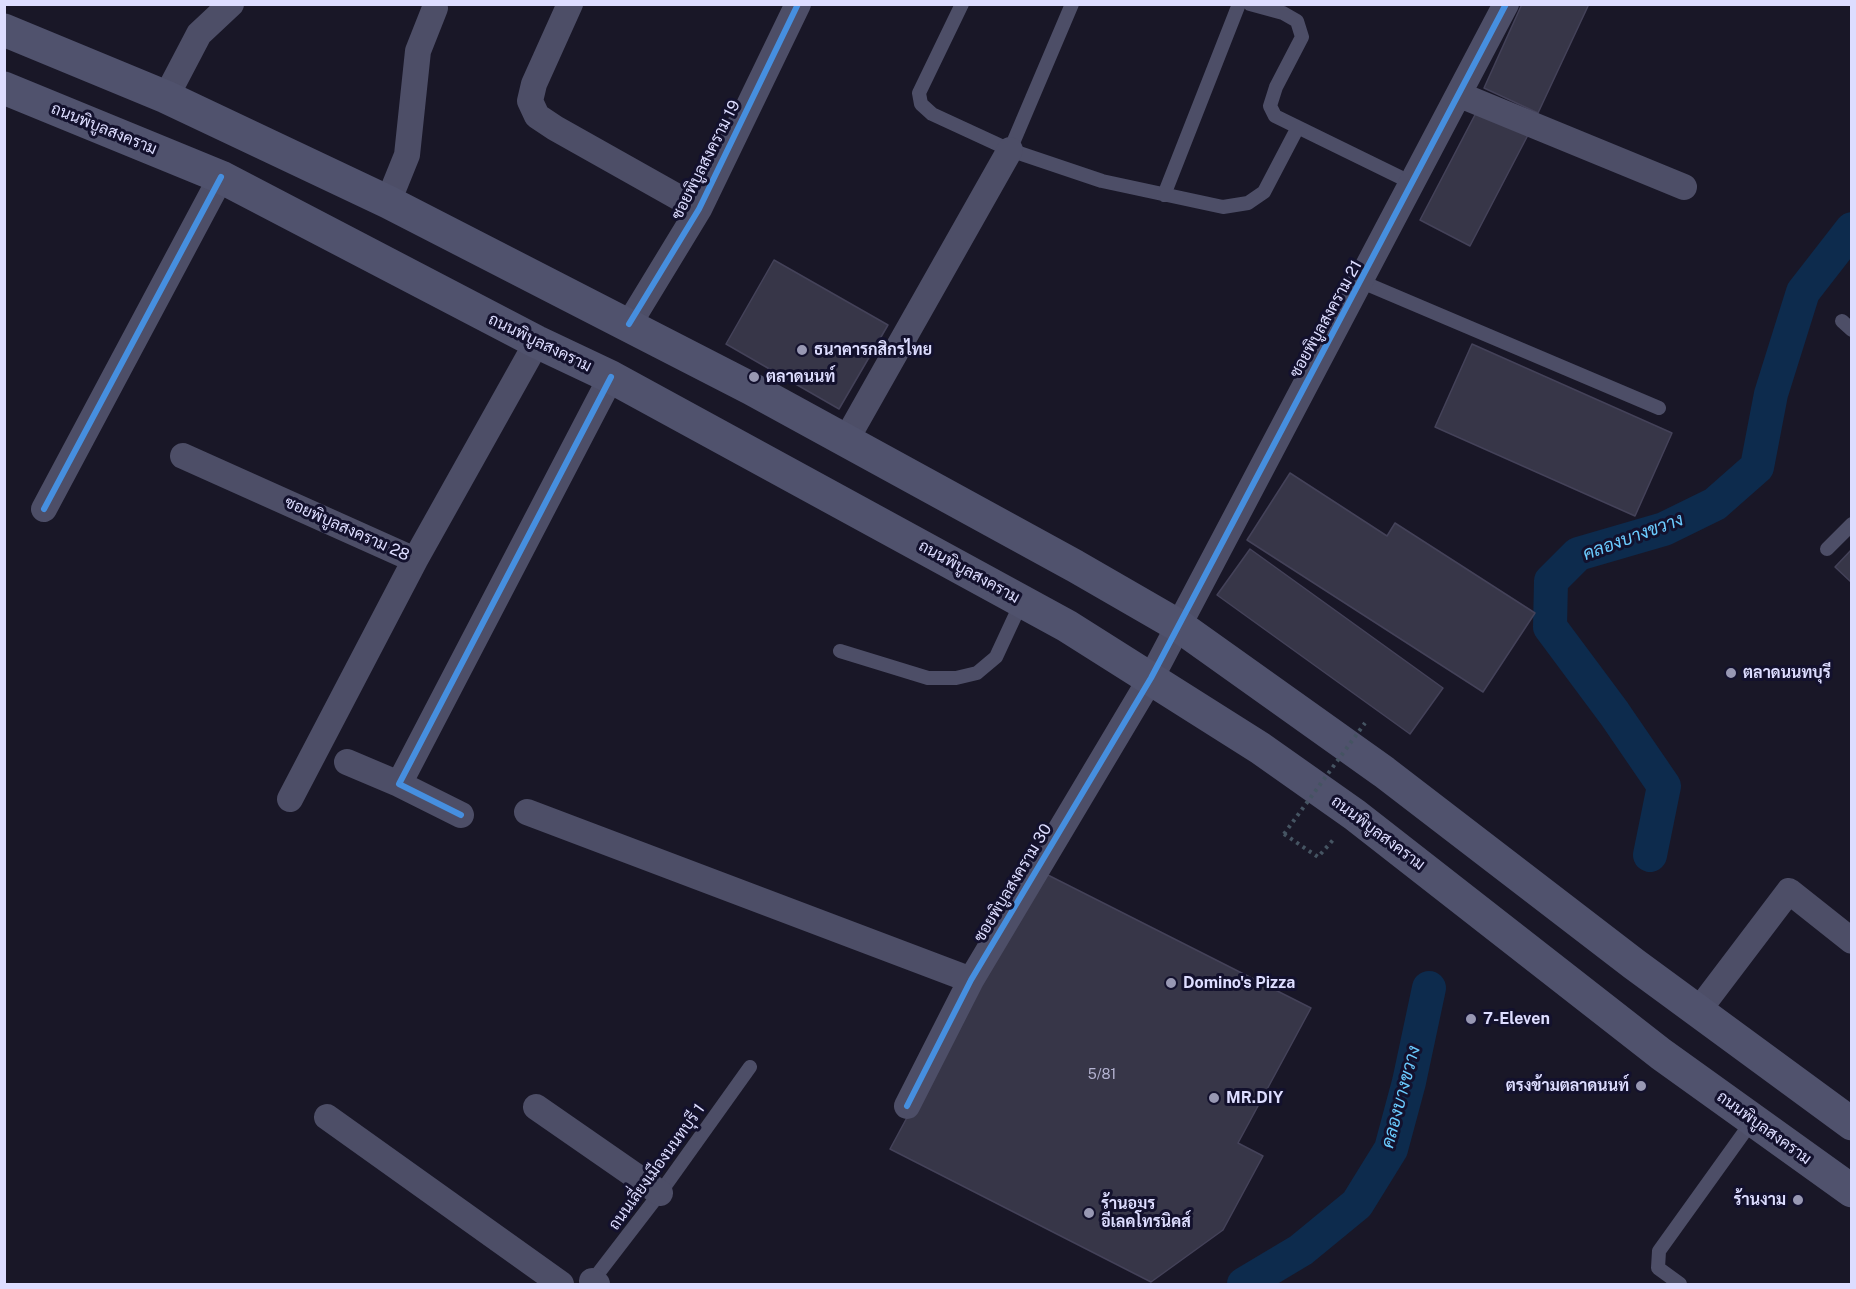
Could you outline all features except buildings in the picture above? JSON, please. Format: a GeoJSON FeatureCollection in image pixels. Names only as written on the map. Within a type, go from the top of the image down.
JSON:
{"type":"FeatureCollection","features":[{"type":"Feature","properties":{"kind":"main road"},"geometry":{"type":"LineString","coordinates":[[4,30],[166,97],[388,202],[629,324],[846,441],[1179,626],[1384,772],[1698,1011],[1851,1124]]}},
{"type":"Feature","properties":{"kind":"main road","name":"ถนนพิบูลสงคราม"},"geometry":{"type":"LineString","coordinates":[[4,88],[221,177],[537,342],[611,377],[1022,601],[1151,678],[1260,748],[1355,815],[1661,1054],[1851,1191]]}},
{"type":"Feature","properties":{"kind":"street"},"geometry":{"type":"LineString","coordinates":[[166,97],[198,34],[231,4]]}},
{"type":"Feature","properties":{"kind":"street"},"geometry":{"type":"LineString","coordinates":[[570,4],[534,84],[530,100],[537,116],[699,209]]}},
{"type":"Feature","properties":{"kind":"street","name":"ซอยพิบูลสงคราม 19"},"geometry":{"type":"LineString","coordinates":[[629,324],[699,209],[798,4]]}},
{"type":"Feature","properties":{"kind":"street","name":"ซอยพิบูลสงคราม 21"},"geometry":{"type":"LineString","coordinates":[[1151,678],[1362,282],[1506,4]]}},
{"type":"Feature","properties":{"kind":"street"},"geometry":{"type":"LineString","coordinates":[[388,202],[407,155],[418,51],[435,8]]}},
{"type":"Feature","properties":{"kind":"street"},"geometry":{"type":"LineString","coordinates":[[1460,95],[1684,187]]}},
{"type":"Feature","properties":{"kind":"street"},"geometry":{"type":"LineString","coordinates":[[846,441],[1010,150]]}},
{"type":"Feature","properties":{"kind":"street"},"geometry":{"type":"LineString","coordinates":[[44,509],[221,177]]}},
{"type":"Feature","properties":{"kind":"street","name":"ซอยพิบูลสงคราม 28"},"geometry":{"type":"LineString","coordinates":[[183,456],[415,560],[537,342]]}},
{"type":"Feature","properties":{"kind":"street"},"geometry":{"type":"LineString","coordinates":[[399,784],[611,377]]}},
{"type":"Feature","properties":{"kind":"street"},"geometry":{"type":"LineString","coordinates":[[290,799],[415,560]]}},
{"type":"Feature","properties":{"kind":"street","name":"ซอยพิบูลสงคราม 30"},"geometry":{"type":"LineString","coordinates":[[907,1106],[971,980],[1151,678]]}},
{"type":"Feature","properties":{"kind":"street"},"geometry":{"type":"LineString","coordinates":[[347,762],[399,784],[461,815]]}},
{"type":"Feature","properties":{"kind":"street"},"geometry":{"type":"LineString","coordinates":[[527,812],[971,980]]}},
{"type":"Feature","properties":{"kind":"street"},"geometry":{"type":"LineString","coordinates":[[1698,1011],[1789,891],[1851,941]]}},
{"type":"Feature","properties":{"kind":"street"},"geometry":{"type":"LineString","coordinates":[[536,1107],[660,1193]]}},
{"type":"Feature","properties":{"kind":"street"},"geometry":{"type":"LineString","coordinates":[[327,1117],[561,1284]]}},
{"type":"Feature","properties":{"kind":"lane"},"geometry":{"type":"LineString","coordinates":[[962,4],[919,93],[921,104],[932,114],[1010,150],[1102,181],[1223,207],[1248,203],[1264,192],[1297,129]]}},
{"type":"Feature","properties":{"kind":"lane"},"geometry":{"type":"LineString","coordinates":[[1010,150],[1072,4]]}},
{"type":"Feature","properties":{"kind":"lane"},"geometry":{"type":"LineString","coordinates":[[1164,195],[1239,4]]}},
{"type":"Feature","properties":{"kind":"lane"},"geometry":{"type":"LineString","coordinates":[[1250,4],[1283,13],[1297,21],[1302,37],[1276,87],[1270,106],[1275,116],[1297,129],[1412,183]]}},
{"type":"Feature","properties":{"kind":"lane"},"geometry":{"type":"LineString","coordinates":[[1362,282],[1659,408]]}},
{"type":"Feature","properties":{"kind":"lane"},"geometry":{"type":"LineString","coordinates":[[1827,549],[1851,524]]}},
{"type":"Feature","properties":{"kind":"lane"},"geometry":{"type":"LineString","coordinates":[[840,651],[928,678],[967,676],[977,673],[996,657],[1022,601]]}},
{"type":"Feature","properties":{"kind":"lane","name":"ถนนเลี่ยงเมืองนนทบุรี 1"},"geometry":{"type":"LineString","coordinates":[[593,1283],[750,1067]]}},
{"type":"Feature","properties":{"kind":"lane"},"geometry":{"type":"LineString","coordinates":[[1680,1284],[1658,1268],[1659,1251],[1753,1120]]}},
{"type":"Feature","properties":{"kind":"path"},"geometry":{"type":"LineString","coordinates":[[1318,857],[1284,834],[1365,723]]}},
{"type":"Feature","properties":{"kind":"waterway","name":"คลองบางขวาง"},"geometry":{"type":"LineString","coordinates":[[1650,855],[1664,786],[1614,713],[1550,627],[1551,581],[1578,554],[1664,529],[1715,504],[1757,467],[1771,394],[1803,292],[1852,229]]}},
{"type":"Feature","properties":{"kind":"waterway","name":"คลองบางขวาง"},"geometry":{"type":"LineString","coordinates":[[1244,1284],[1301,1250],[1357,1204],[1391,1149],[1409,1082],[1429,988]]}},
{"type":"Feature","properties":{"kind":"cycle path"},"geometry":{"type":"LineString","coordinates":[[629,324],[699,209],[798,4]]}},
{"type":"Feature","properties":{"kind":"cycle path"},"geometry":{"type":"LineString","coordinates":[[907,1106],[971,980],[1151,678],[1506,4]]}},
{"type":"Feature","properties":{"kind":"cycle path"},"geometry":{"type":"LineString","coordinates":[[44,509],[221,177]]}},
{"type":"Feature","properties":{"kind":"cycle path"},"geometry":{"type":"LineString","coordinates":[[461,815],[399,784],[611,377]]}},
{"type":"Feature","properties":{"kind":"place","name":"ธนาคารกสิกรไทย"},"geometry":{"type":"Point","coordinates":[802,350]}},
{"type":"Feature","properties":{"kind":"place","name":"ตลาดนนท์"},"geometry":{"type":"Point","coordinates":[754,377]}},
{"type":"Feature","properties":{"kind":"place","name":"ตลาดนนทบุรี"},"geometry":{"type":"Point","coordinates":[1731,673]}},
{"type":"Feature","properties":{"kind":"place","name":"Domino's Pizza"},"geometry":{"type":"Point","coordinates":[1171,983]}},
{"type":"Feature","properties":{"kind":"place","name":"7-Eleven"},"geometry":{"type":"Point","coordinates":[1471,1019]}},
{"type":"Feature","properties":{"kind":"place","name":"ตรงข้ามตลาดนนท์"},"geometry":{"type":"Point","coordinates":[1641,1086]}},
{"type":"Feature","properties":{"kind":"place","name":"MR.DIY"},"geometry":{"type":"Point","coordinates":[1214,1098]}},
{"type":"Feature","properties":{"kind":"place","name":"ร้านงาม"},"geometry":{"type":"Point","coordinates":[1798,1200]}},
{"type":"Feature","properties":{"kind":"place","name":"ร้านอมร อีเลคโทรนิคส์"},"geometry":{"type":"Point","coordinates":[1089,1213]}}]}
